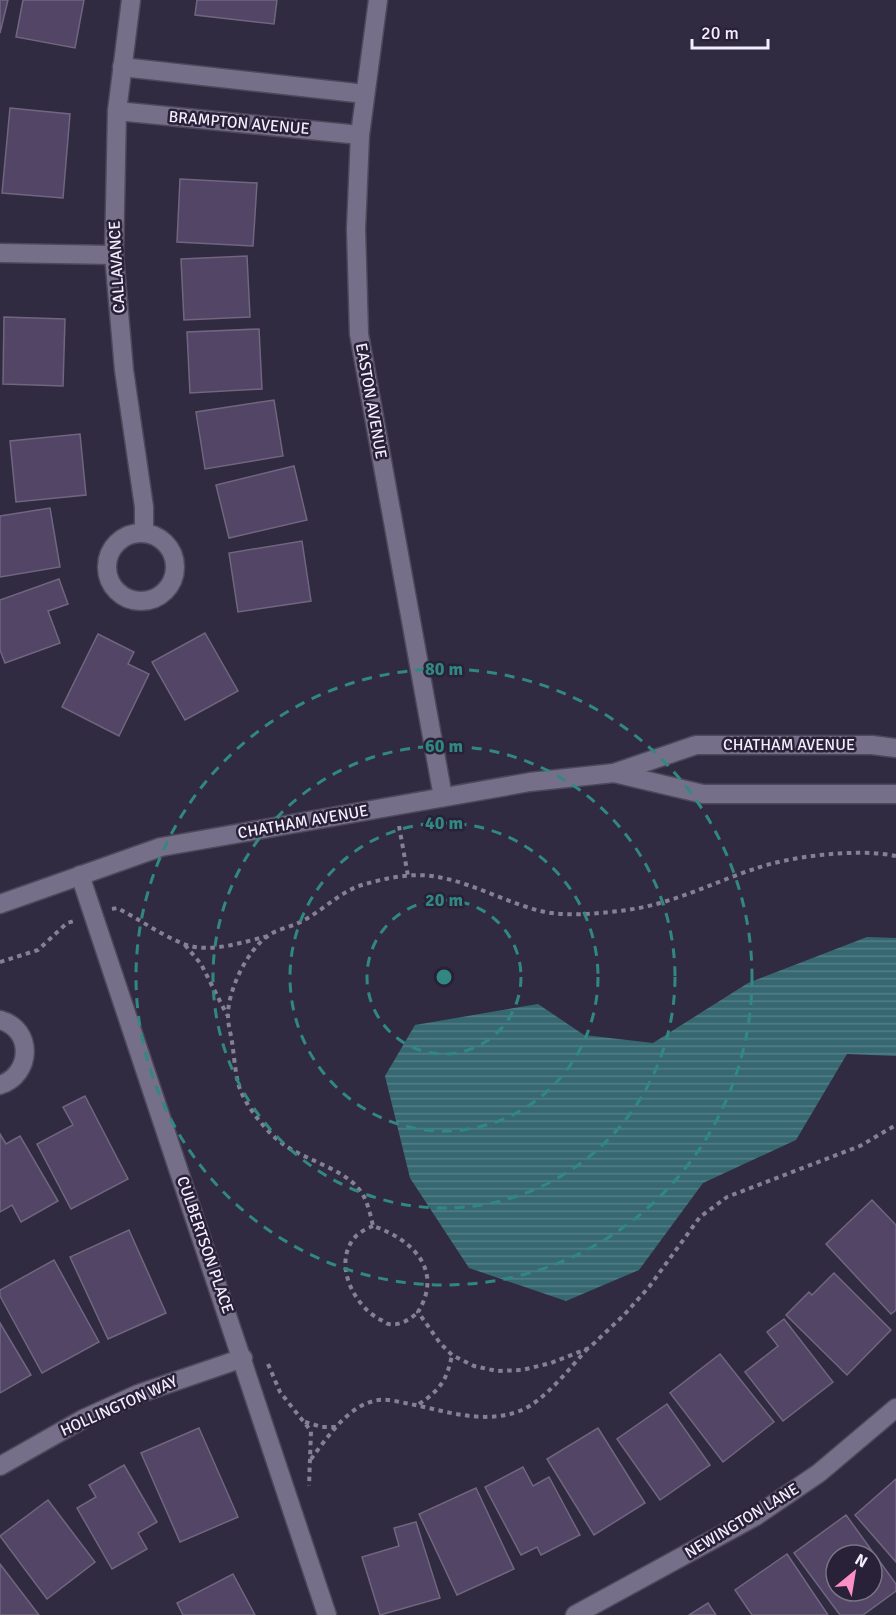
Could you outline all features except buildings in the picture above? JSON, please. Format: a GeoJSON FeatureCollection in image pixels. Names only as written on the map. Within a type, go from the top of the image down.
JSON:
{"type":"FeatureCollection","features":[{"type":"Feature","properties":{"kind":"street","name":"CALLAVANCE"},"geometry":{"type":"LineString","coordinates":[[131,0],[117,111],[114,255],[124,370],[144,507],[144,533]]}},
{"type":"Feature","properties":{"kind":"street","name":"EASTON AVENUE"},"geometry":{"type":"LineString","coordinates":[[378,0],[360,135],[356,229],[359,334],[443,797]]}},
{"type":"Feature","properties":{"kind":"street"},"geometry":{"type":"LineString","coordinates":[[122,67],[365,94]]}},
{"type":"Feature","properties":{"kind":"street","name":"BRAMPTON AVENUE"},"geometry":{"type":"LineString","coordinates":[[117,111],[360,135]]}},
{"type":"Feature","properties":{"kind":"street"},"geometry":{"type":"LineString","coordinates":[[0,252],[114,255]]}},
{"type":"Feature","properties":{"kind":"street","name":"CHATHAM AVENUE"},"geometry":{"type":"LineString","coordinates":[[0,904],[161,847],[530,782],[614,773],[696,745],[872,745],[896,748]]}},
{"type":"Feature","properties":{"kind":"street","name":"CHATHAM AVENUE"},"geometry":{"type":"LineString","coordinates":[[614,773],[703,794],[896,795]]}},
{"type":"Feature","properties":{"kind":"street","name":"CULBERTSON PLACE"},"geometry":{"type":"LineString","coordinates":[[81,875],[327,1615]]}},
{"type":"Feature","properties":{"kind":"street"},"geometry":{"type":"LineString","coordinates":[[0,1020],[16,1029],[23,1040],[25,1054],[22,1067],[14,1078],[0,1085]]}},
{"type":"Feature","properties":{"kind":"street","name":"HOLLINGTON WAY"},"geometry":{"type":"LineString","coordinates":[[0,1466],[83,1419],[138,1394],[245,1365]]}},
{"type":"Feature","properties":{"kind":"street","name":"NEWINGTON LANE"},"geometry":{"type":"LineString","coordinates":[[575,1615],[756,1516],[819,1473],[896,1408]]}},
{"type":"Feature","properties":{"kind":"path"},"geometry":{"type":"LineString","coordinates":[[395,806],[408,876]]}},
{"type":"Feature","properties":{"kind":"path"},"geometry":{"type":"LineString","coordinates":[[0,962],[38,950],[67,923],[117,908],[185,945],[229,946],[268,936],[300,923],[336,898],[360,885],[408,876],[438,877],[517,904],[548,912],[572,914],[629,910],[683,897],[756,868],[794,859],[836,853],[896,856]]}},
{"type":"Feature","properties":{"kind":"path"},"geometry":{"type":"LineString","coordinates":[[228,1016],[233,989],[242,970],[250,955],[268,936]]}},
{"type":"Feature","properties":{"kind":"path"},"geometry":{"type":"LineString","coordinates":[[185,945],[201,964],[228,1016],[239,1085],[256,1116],[281,1143],[343,1176],[358,1188],[374,1226]]}},
{"type":"Feature","properties":{"kind":"path"},"geometry":{"type":"LineString","coordinates":[[311,1459],[336,1427],[358,1408],[374,1400],[394,1400],[478,1417],[502,1417],[524,1410],[552,1388],[624,1315],[649,1287],[700,1217],[727,1197],[851,1150],[896,1125]]}},
{"type":"Feature","properties":{"kind":"path"},"geometry":{"type":"LineString","coordinates":[[374,1226],[402,1238],[413,1248],[427,1274],[428,1288],[425,1301],[418,1312],[404,1322],[389,1324],[372,1316],[358,1302],[350,1286],[346,1268],[347,1254],[359,1233],[374,1226]]}},
{"type":"Feature","properties":{"kind":"path"},"geometry":{"type":"LineString","coordinates":[[418,1312],[440,1343],[452,1354],[474,1366],[497,1371],[522,1370],[551,1363],[589,1348]]}},
{"type":"Feature","properties":{"kind":"path"},"geometry":{"type":"LineString","coordinates":[[418,1405],[435,1393],[443,1383],[452,1354]]}},
{"type":"Feature","properties":{"kind":"path"},"geometry":{"type":"LineString","coordinates":[[245,1365],[269,1364],[280,1392],[311,1431],[308,1484],[311,1495]]}},
{"type":"Feature","properties":{"kind":"path"},"geometry":{"type":"LineString","coordinates":[[304,1421],[322,1427],[336,1427]]}},
{"type":"Feature","properties":{"kind":"shaded area"},"geometry":{"type":"Polygon","coordinates":[[[867,937],[896,938],[896,1056],[847,1054],[796,1140],[703,1183],[639,1270],[566,1301],[469,1268],[410,1178],[385,1076],[415,1025],[538,1004],[584,1035],[653,1043],[748,983],[867,937]]]}}]}
